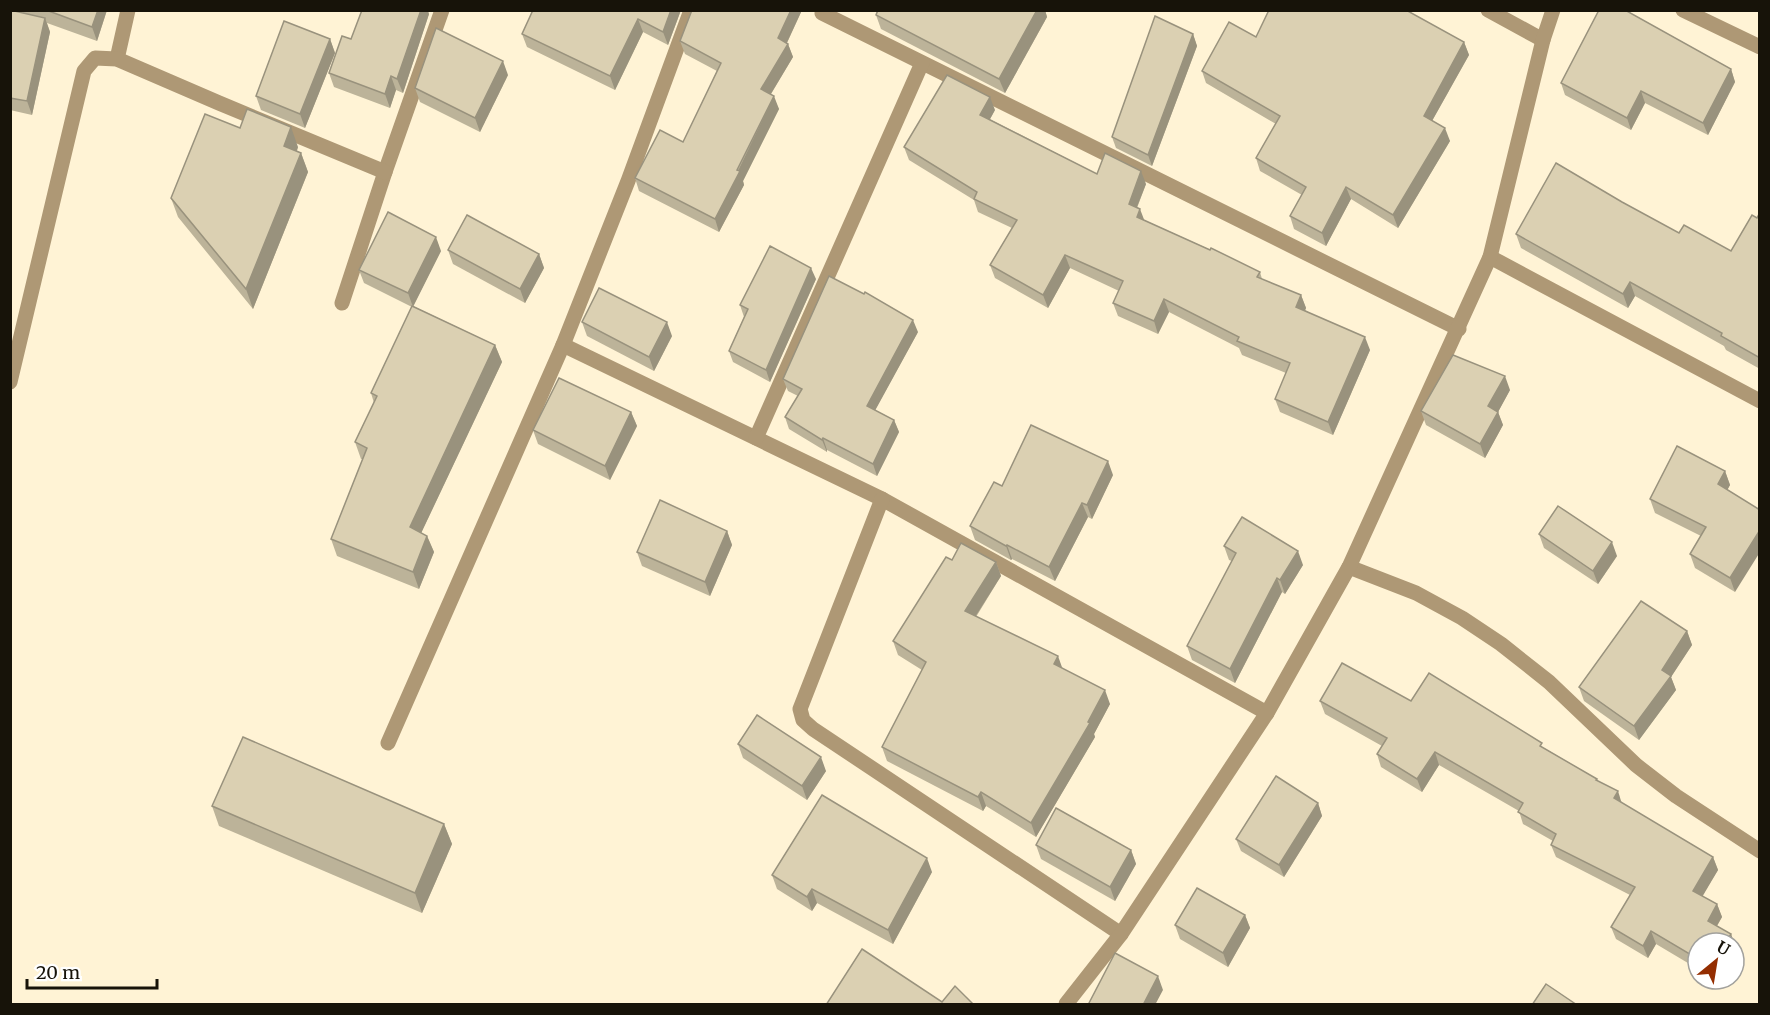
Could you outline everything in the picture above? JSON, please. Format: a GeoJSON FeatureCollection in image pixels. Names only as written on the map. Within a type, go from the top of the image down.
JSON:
{"type":"FeatureCollection","features":[{"type":"Feature","properties":{"kind":"street"},"geometry":{"type":"LineString","coordinates":[[117,59],[128,10]]}},
{"type":"Feature","properties":{"kind":"street"},"geometry":{"type":"LineString","coordinates":[[342,303],[442,10]]}},
{"type":"Feature","properties":{"kind":"street"},"geometry":{"type":"LineString","coordinates":[[388,743],[563,345],[628,181],[691,10]]}},
{"type":"Feature","properties":{"kind":"street"},"geometry":{"type":"LineString","coordinates":[[1488,10],[1543,40]]}},
{"type":"Feature","properties":{"kind":"street"},"geometry":{"type":"LineString","coordinates":[[1066,1005],[1121,934],[1267,713],[1349,567],[1490,257],[1543,40],[1553,10]]}},
{"type":"Feature","properties":{"kind":"street"},"geometry":{"type":"LineString","coordinates":[[1683,10],[1760,47]]}},
{"type":"Feature","properties":{"kind":"street"},"geometry":{"type":"LineString","coordinates":[[822,13],[1459,329]]}},
{"type":"Feature","properties":{"kind":"street"},"geometry":{"type":"LineString","coordinates":[[10,382],[84,71],[95,58],[117,59],[385,172]]}},
{"type":"Feature","properties":{"kind":"street"},"geometry":{"type":"LineString","coordinates":[[756,438],[922,63]]}},
{"type":"Feature","properties":{"kind":"street"},"geometry":{"type":"LineString","coordinates":[[1490,257],[1760,401]]}},
{"type":"Feature","properties":{"kind":"street"},"geometry":{"type":"LineString","coordinates":[[563,345],[882,499],[1267,713]]}},
{"type":"Feature","properties":{"kind":"street"},"geometry":{"type":"LineString","coordinates":[[882,499],[800,709],[803,720],[813,729],[1121,934]]}},
{"type":"Feature","properties":{"kind":"street"},"geometry":{"type":"LineString","coordinates":[[1349,567],[1416,593],[1462,618],[1501,644],[1549,682],[1636,765],[1676,796],[1760,851]]}},
{"type":"Feature","properties":{"kind":"building"},"geometry":{"type":"Polygon","coordinates":[[[10,10],[45,18],[27,101],[10,98],[10,10]]]}},
{"type":"Feature","properties":{"kind":"building"},"geometry":{"type":"Polygon","coordinates":[[[46,10],[98,10],[92,27],[46,10]]]}},
{"type":"Feature","properties":{"kind":"building"},"geometry":{"type":"Polygon","coordinates":[[[362,10],[421,10],[397,79],[391,76],[385,94],[329,73],[342,36],[351,39],[362,10]]]}},
{"type":"Feature","properties":{"kind":"building"},"geometry":{"type":"Polygon","coordinates":[[[533,10],[671,10],[663,32],[638,19],[610,76],[522,34],[533,10]]]}},
{"type":"Feature","properties":{"kind":"building"},"geometry":{"type":"Polygon","coordinates":[[[692,10],[791,10],[778,38],[788,44],[761,89],[774,96],[715,219],[635,178],[660,130],[683,142],[721,63],[680,41],[692,10]]]}},
{"type":"Feature","properties":{"kind":"building"},"geometry":{"type":"Polygon","coordinates":[[[878,10],[1037,10],[999,79],[876,15],[878,10]]]}},
{"type":"Feature","properties":{"kind":"building"},"geometry":{"type":"Polygon","coordinates":[[[1269,10],[1406,10],[1464,42],[1424,116],[1445,128],[1393,215],[1346,187],[1322,233],[1290,216],[1306,187],[1256,158],[1280,116],[1202,71],[1229,22],[1256,37],[1269,10]]]}},
{"type":"Feature","properties":{"kind":"building"},"geometry":{"type":"Polygon","coordinates":[[[1599,10],[1625,10],[1731,69],[1703,123],[1641,91],[1627,118],[1561,83],[1599,10]]]}},
{"type":"Feature","properties":{"kind":"building"},"geometry":{"type":"Polygon","coordinates":[[[1155,16],[1193,34],[1148,155],[1112,137],[1155,16]]]}},
{"type":"Feature","properties":{"kind":"building"},"geometry":{"type":"Polygon","coordinates":[[[284,21],[330,39],[300,114],[256,96],[284,21]]]}},
{"type":"Feature","properties":{"kind":"building"},"geometry":{"type":"Polygon","coordinates":[[[436,28],[503,61],[475,118],[415,88],[436,28]]]}},
{"type":"Feature","properties":{"kind":"building"},"geometry":{"type":"Polygon","coordinates":[[[947,75],[990,97],[980,115],[1097,174],[1105,153],[1141,171],[1129,204],[1140,209],[1137,217],[1210,250],[1211,248],[1260,272],[1257,277],[1301,295],[1296,307],[1365,337],[1328,422],[1275,399],[1290,363],[1237,341],[1239,337],[1164,299],[1154,321],[1113,303],[1123,281],[1065,255],[1043,295],[990,265],[1017,220],[974,199],[977,192],[904,147],[947,75]]]}},
{"type":"Feature","properties":{"kind":"building"},"geometry":{"type":"Polygon","coordinates":[[[247,109],[291,127],[284,146],[301,153],[246,289],[171,198],[205,114],[240,128],[247,109]]]}},
{"type":"Feature","properties":{"kind":"building"},"geometry":{"type":"Polygon","coordinates":[[[1556,163],[1679,233],[1684,225],[1731,251],[1752,215],[1757,218],[1760,212],[1760,358],[1721,336],[1722,333],[1630,282],[1623,294],[1516,234],[1556,163]]]}},
{"type":"Feature","properties":{"kind":"building"},"geometry":{"type":"Polygon","coordinates":[[[388,212],[436,237],[408,293],[359,270],[388,212]]]}},
{"type":"Feature","properties":{"kind":"building"},"geometry":{"type":"Polygon","coordinates":[[[467,215],[539,254],[520,289],[448,250],[467,215]]]}},
{"type":"Feature","properties":{"kind":"building"},"geometry":{"type":"Polygon","coordinates":[[[770,246],[811,268],[766,370],[729,351],[748,309],[740,305],[770,246]]]}},
{"type":"Feature","properties":{"kind":"building"},"geometry":{"type":"Polygon","coordinates":[[[829,276],[864,294],[865,292],[913,320],[867,406],[894,420],[873,464],[823,438],[822,440],[785,417],[802,389],[783,379],[829,276]]]}},
{"type":"Feature","properties":{"kind":"building"},"geometry":{"type":"Polygon","coordinates":[[[599,288],[667,322],[649,357],[582,322],[599,288]]]}},
{"type":"Feature","properties":{"kind":"building"},"geometry":{"type":"Polygon","coordinates":[[[412,306],[495,345],[410,527],[427,536],[413,572],[331,539],[367,448],[355,442],[377,396],[371,393],[412,306]]]}},
{"type":"Feature","properties":{"kind":"building"},"geometry":{"type":"Polygon","coordinates":[[[1453,355],[1505,376],[1488,406],[1498,412],[1480,444],[1421,411],[1453,355]]]}},
{"type":"Feature","properties":{"kind":"building"},"geometry":{"type":"Polygon","coordinates":[[[559,378],[631,412],[605,466],[533,430],[559,378]]]}},
{"type":"Feature","properties":{"kind":"building"},"geometry":{"type":"Polygon","coordinates":[[[1031,425],[1108,461],[1087,505],[1082,503],[1049,567],[970,526],[994,482],[1002,486],[1031,425]]]}},
{"type":"Feature","properties":{"kind":"building"},"geometry":{"type":"Polygon","coordinates":[[[1677,446],[1725,471],[1718,484],[1760,510],[1760,530],[1730,578],[1690,554],[1706,527],[1650,499],[1677,446]]]}},
{"type":"Feature","properties":{"kind":"building"},"geometry":{"type":"Polygon","coordinates":[[[660,500],[727,531],[705,582],[637,552],[660,500]]]}},
{"type":"Feature","properties":{"kind":"building"},"geometry":{"type":"Polygon","coordinates":[[[1558,506],[1612,542],[1593,571],[1539,534],[1558,506]]]}},
{"type":"Feature","properties":{"kind":"building"},"geometry":{"type":"Polygon","coordinates":[[[1242,517],[1298,551],[1280,580],[1277,578],[1230,669],[1187,646],[1236,553],[1224,546],[1242,517]]]}},
{"type":"Feature","properties":{"kind":"building"},"geometry":{"type":"Polygon","coordinates":[[[961,543],[996,562],[965,611],[1058,656],[1054,664],[1105,690],[1088,722],[1090,723],[1031,823],[981,792],[978,797],[882,747],[926,662],[893,641],[946,557],[952,560],[961,543]]]}},
{"type":"Feature","properties":{"kind":"building"},"geometry":{"type":"Polygon","coordinates":[[[1641,601],[1687,631],[1662,670],[1671,676],[1634,726],[1579,687],[1641,601]]]}},
{"type":"Feature","properties":{"kind":"building"},"geometry":{"type":"Polygon","coordinates":[[[1342,663],[1411,701],[1429,673],[1542,743],[1540,746],[1618,791],[1614,798],[1713,857],[1693,891],[1717,904],[1708,921],[1726,931],[1686,931],[1686,952],[1651,931],[1643,946],[1611,927],[1635,887],[1551,845],[1556,834],[1518,812],[1523,803],[1435,752],[1417,779],[1377,754],[1387,738],[1320,701],[1342,663]]]}},
{"type":"Feature","properties":{"kind":"building"},"geometry":{"type":"Polygon","coordinates":[[[757,715],[821,757],[802,786],[738,744],[757,715]]]}},
{"type":"Feature","properties":{"kind":"building"},"geometry":{"type":"Polygon","coordinates":[[[243,737],[444,824],[415,893],[212,806],[243,737]]]}},
{"type":"Feature","properties":{"kind":"building"},"geometry":{"type":"Polygon","coordinates":[[[1276,776],[1318,803],[1279,865],[1236,839],[1276,776]]]}},
{"type":"Feature","properties":{"kind":"building"},"geometry":{"type":"Polygon","coordinates":[[[822,795],[927,858],[888,930],[812,889],[807,897],[772,875],[822,795]]]}},
{"type":"Feature","properties":{"kind":"building"},"geometry":{"type":"Polygon","coordinates":[[[1056,808],[1131,850],[1110,887],[1036,845],[1056,808]]]}},
{"type":"Feature","properties":{"kind":"building"},"geometry":{"type":"Polygon","coordinates":[[[1197,888],[1245,915],[1223,953],[1175,925],[1197,888]]]}},
{"type":"Feature","properties":{"kind":"building"},"geometry":{"type":"Polygon","coordinates":[[[862,949],[942,1002],[955,986],[974,1005],[826,1005],[862,949]]]}},
{"type":"Feature","properties":{"kind":"building"},"geometry":{"type":"Polygon","coordinates":[[[1115,953],[1158,976],[1143,1005],[1088,1005],[1115,953]]]}},
{"type":"Feature","properties":{"kind":"building"},"geometry":{"type":"Polygon","coordinates":[[[1546,984],[1577,1005],[1532,1005],[1546,984]]]}}]}
